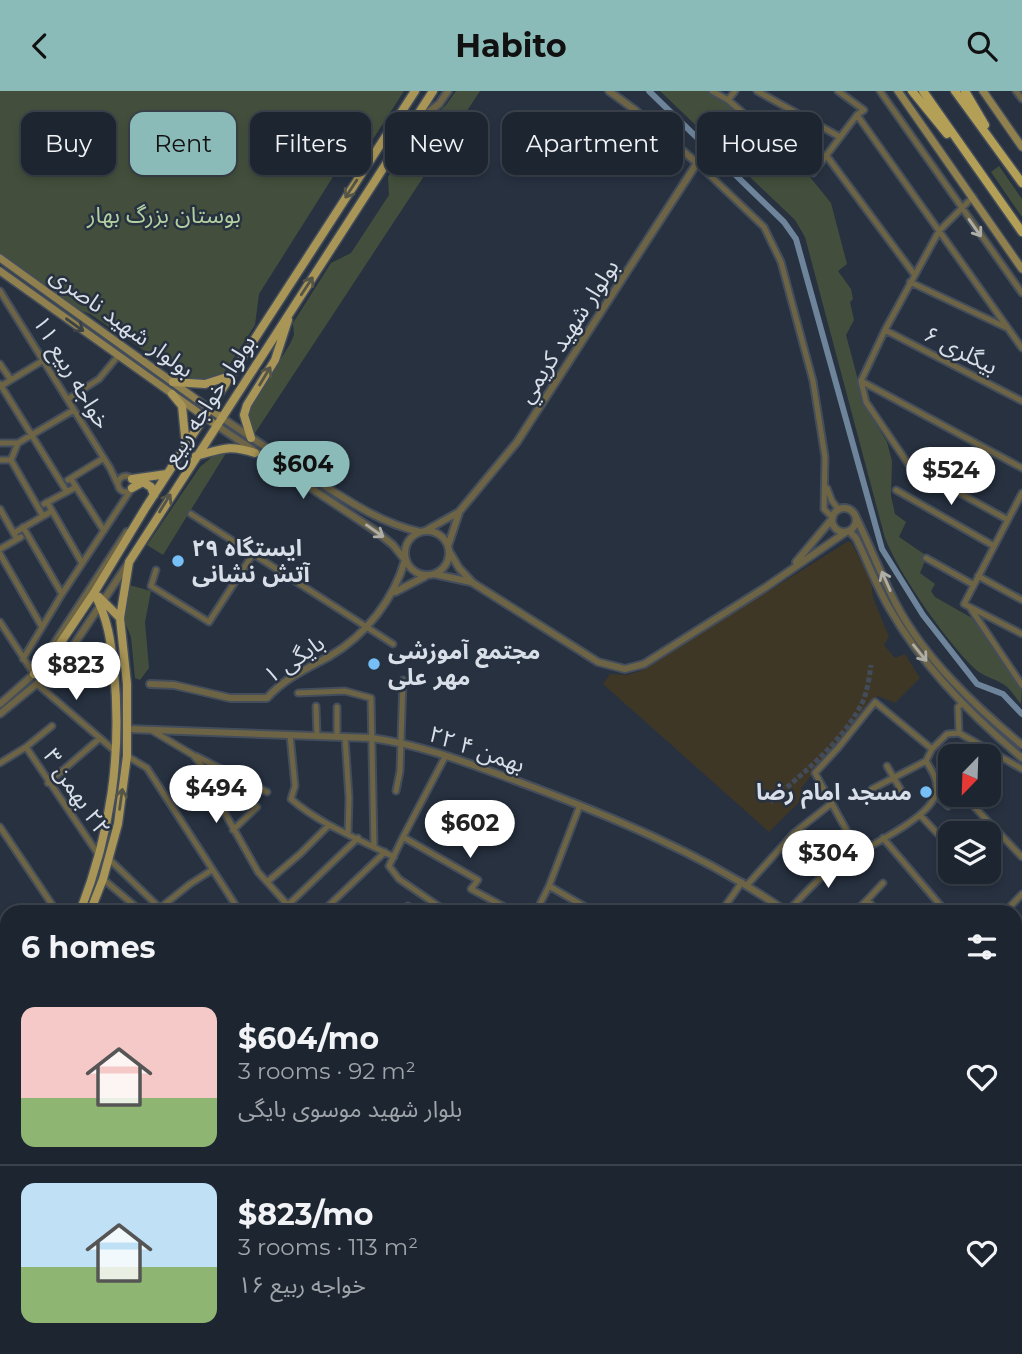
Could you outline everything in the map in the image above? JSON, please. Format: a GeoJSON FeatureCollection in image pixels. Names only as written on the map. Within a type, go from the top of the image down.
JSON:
{"type":"FeatureCollection","features":[{"type":"Feature","properties":{"kind":"highway"},"geometry":{"type":"LineString","coordinates":[[912,91],[986,182]]}},
{"type":"Feature","properties":{"kind":"highway"},"geometry":{"type":"LineString","coordinates":[[923,91],[1022,232]]}},
{"type":"Feature","properties":{"kind":"highway"},"geometry":{"type":"LineString","coordinates":[[955,91],[1022,183]]}},
{"type":"Feature","properties":{"kind":"highway"},"geometry":{"type":"LineString","coordinates":[[965,91],[1010,166]]}},
{"type":"Feature","properties":{"kind":"main road","name":"بولوار خواجه ربیع"},"geometry":{"type":"LineString","coordinates":[[146,507],[415,91]]}},
{"type":"Feature","properties":{"kind":"main road","name":"بولوار خواجه ربیع"},"geometry":{"type":"LineString","coordinates":[[420,112],[434,91]]}},
{"type":"Feature","properties":{"kind":"main road"},"geometry":{"type":"LineString","coordinates":[[898,91],[1022,269]]}},
{"type":"Feature","properties":{"kind":"main road"},"geometry":{"type":"LineString","coordinates":[[983,91],[1022,147]]}},
{"type":"Feature","properties":{"kind":"main road","name":"بولوار خواجه ربیع"},"geometry":{"type":"LineString","coordinates":[[130,562],[385,165]]}},
{"type":"Feature","properties":{"kind":"main road","name":"بولوار شهید ناصری"},"geometry":{"type":"LineString","coordinates":[[0,258],[221,417]]}},
{"type":"Feature","properties":{"kind":"main road","name":"بولوار شهید ناصری"},"geometry":{"type":"LineString","coordinates":[[0,271],[216,425]]}},
{"type":"Feature","properties":{"kind":"main road"},"geometry":{"type":"LineString","coordinates":[[251,438],[244,415],[247,405],[275,360],[293,307]]}},
{"type":"Feature","properties":{"kind":"main road"},"geometry":{"type":"LineString","coordinates":[[173,382],[205,384],[230,376]]}},
{"type":"Feature","properties":{"kind":"main road"},"geometry":{"type":"LineString","coordinates":[[172,394],[182,406],[186,447]]}},
{"type":"Feature","properties":{"kind":"main road"},"geometry":{"type":"LineString","coordinates":[[197,456],[237,447],[255,453]]}},
{"type":"Feature","properties":{"kind":"main road"},"geometry":{"type":"LineString","coordinates":[[129,481],[167,474]]}},
{"type":"Feature","properties":{"kind":"main road"},"geometry":{"type":"LineString","coordinates":[[129,481],[143,482],[151,487],[154,495]]}},
{"type":"Feature","properties":{"kind":"main road"},"geometry":{"type":"LineString","coordinates":[[34,674],[49,660],[94,593],[146,507]]}},
{"type":"Feature","properties":{"kind":"main road"},"geometry":{"type":"LineString","coordinates":[[83,905],[118,824],[128,729],[127,684],[120,618],[130,562]]}},
{"type":"Feature","properties":{"kind":"main road"},"geometry":{"type":"LineString","coordinates":[[94,593],[120,618]]}},
{"type":"Feature","properties":{"kind":"main road"},"geometry":{"type":"LineString","coordinates":[[93,905],[103,879],[117,753],[112,652],[103,603]]}},
{"type":"Feature","properties":{"kind":"street"},"geometry":{"type":"LineString","coordinates":[[428,112],[439,104],[448,91]]}},
{"type":"Feature","properties":{"kind":"street"},"geometry":{"type":"LineString","coordinates":[[609,91],[697,163]]}},
{"type":"Feature","properties":{"kind":"street"},"geometry":{"type":"LineString","coordinates":[[712,91],[728,100],[813,173],[839,137],[864,110],[838,91]]}},
{"type":"Feature","properties":{"kind":"street"},"geometry":{"type":"LineString","coordinates":[[728,100],[735,91]]}},
{"type":"Feature","properties":{"kind":"street"},"geometry":{"type":"LineString","coordinates":[[757,91],[839,137]]}},
{"type":"Feature","properties":{"kind":"street"},"geometry":{"type":"LineString","coordinates":[[880,91],[1022,293]]}},
{"type":"Feature","properties":{"kind":"street"},"geometry":{"type":"LineString","coordinates":[[1016,91],[1022,99]]}},
{"type":"Feature","properties":{"kind":"street"},"geometry":{"type":"LineString","coordinates":[[857,115],[1022,348]]}},
{"type":"Feature","properties":{"kind":"street"},"geometry":{"type":"LineString","coordinates":[[826,155],[914,274]]}},
{"type":"Feature","properties":{"kind":"street","name":"بولوار شهيد كريمي"},"geometry":{"type":"LineString","coordinates":[[422,531],[459,512],[517,442],[697,163]]}},
{"type":"Feature","properties":{"kind":"street"},"geometry":{"type":"LineString","coordinates":[[710,175],[764,227],[781,262],[813,381],[825,457],[824,509],[833,518],[836,528],[848,531],[856,538],[889,608],[907,638],[986,728],[1022,758]]}},
{"type":"Feature","properties":{"kind":"street"},"geometry":{"type":"LineString","coordinates":[[972,197],[940,231],[914,274],[861,381],[866,402],[909,465],[1008,520]]}},
{"type":"Feature","properties":{"kind":"street"},"geometry":{"type":"LineString","coordinates":[[910,282],[1007,328]]}},
{"type":"Feature","properties":{"kind":"street","name":"خواجه ربیع ۱۱"},"geometry":{"type":"LineString","coordinates":[[1,295],[44,360],[120,488]]}},
{"type":"Feature","properties":{"kind":"street","name":"بیگلری ۶"},"geometry":{"type":"LineString","coordinates":[[885,330],[1022,401]]}},
{"type":"Feature","properties":{"kind":"street"},"geometry":{"type":"LineString","coordinates":[[68,399],[99,379],[118,356]]}},
{"type":"Feature","properties":{"kind":"street"},"geometry":{"type":"LineString","coordinates":[[44,360],[1,385],[67,492]]}},
{"type":"Feature","properties":{"kind":"street"},"geometry":{"type":"LineString","coordinates":[[0,364],[2,373],[10,380]]}},
{"type":"Feature","properties":{"kind":"street"},"geometry":{"type":"LineString","coordinates":[[861,381],[1022,468]]}},
{"type":"Feature","properties":{"kind":"street"},"geometry":{"type":"LineString","coordinates":[[0,443],[18,443],[74,410]]}},
{"type":"Feature","properties":{"kind":"street"},"geometry":{"type":"LineString","coordinates":[[221,417],[383,521],[439,534],[459,568],[473,583],[598,662],[625,669],[644,664],[766,587],[848,531],[856,522],[855,515]]}},
{"type":"Feature","properties":{"kind":"street"},"geometry":{"type":"LineString","coordinates":[[216,425],[377,533],[393,545],[414,571],[473,583]]}},
{"type":"Feature","properties":{"kind":"street"},"geometry":{"type":"LineString","coordinates":[[11,460],[18,443]]}},
{"type":"Feature","properties":{"kind":"street"},"geometry":{"type":"LineString","coordinates":[[63,484],[104,458]]}},
{"type":"Feature","properties":{"kind":"street"},"geometry":{"type":"LineString","coordinates":[[0,460],[11,460]]}},
{"type":"Feature","properties":{"kind":"street"},"geometry":{"type":"LineString","coordinates":[[11,460],[43,516]]}},
{"type":"Feature","properties":{"kind":"street"},"geometry":{"type":"LineString","coordinates":[[110,468],[129,481]]}},
{"type":"Feature","properties":{"kind":"street"},"geometry":{"type":"LineString","coordinates":[[71,479],[104,531]]}},
{"type":"Feature","properties":{"kind":"street"},"geometry":{"type":"LineString","coordinates":[[121,505],[119,479],[129,481]]}},
{"type":"Feature","properties":{"kind":"street"},"geometry":{"type":"LineString","coordinates":[[120,488],[127,491],[129,481]]}},
{"type":"Feature","properties":{"kind":"street"},"geometry":{"type":"LineString","coordinates":[[23,659],[121,505],[129,481]]}},
{"type":"Feature","properties":{"kind":"street"},"geometry":{"type":"LineString","coordinates":[[826,485],[839,510]]}},
{"type":"Feature","properties":{"kind":"street"},"geometry":{"type":"LineString","coordinates":[[38,507],[76,487]]}},
{"type":"Feature","properties":{"kind":"street"},"geometry":{"type":"LineString","coordinates":[[895,490],[994,546]]}},
{"type":"Feature","properties":{"kind":"street"},"geometry":{"type":"LineString","coordinates":[[967,605],[978,576],[1022,493]]}},
{"type":"Feature","properties":{"kind":"street"},"geometry":{"type":"LineString","coordinates":[[47,502],[82,563]]}},
{"type":"Feature","properties":{"kind":"street","name":"بولوار خواجه ربیع"},"geometry":{"type":"LineString","coordinates":[[0,704],[34,674],[120,541],[146,507]]}},
{"type":"Feature","properties":{"kind":"street"},"geometry":{"type":"LineString","coordinates":[[0,509],[16,536]]}},
{"type":"Feature","properties":{"kind":"street"},"geometry":{"type":"LineString","coordinates":[[788,571],[839,510],[846,509],[855,515],[896,604],[914,632],[993,721],[1022,745]]}},
{"type":"Feature","properties":{"kind":"street"},"geometry":{"type":"LineString","coordinates":[[0,549],[52,511]]}},
{"type":"Feature","properties":{"kind":"street","name":"بولوار شهيد كريمي"},"geometry":{"type":"LineString","coordinates":[[449,548],[459,512]]}},
{"type":"Feature","properties":{"kind":"street"},"geometry":{"type":"LineString","coordinates":[[191,514],[393,644]]}},
{"type":"Feature","properties":{"kind":"street"},"geometry":{"type":"LineString","coordinates":[[25,531],[62,594]]}},
{"type":"Feature","properties":{"kind":"street"},"geometry":{"type":"LineString","coordinates":[[394,593],[405,560],[406,545],[411,537],[422,531]]}},
{"type":"Feature","properties":{"kind":"street"},"geometry":{"type":"LineString","coordinates":[[394,593],[446,565],[449,548]]}},
{"type":"Feature","properties":{"kind":"street"},"geometry":{"type":"LineString","coordinates":[[156,570],[151,586],[209,622],[253,554]]}},
{"type":"Feature","properties":{"kind":"street"},"geometry":{"type":"LineString","coordinates":[[1,558],[42,627]]}},
{"type":"Feature","properties":{"kind":"street"},"geometry":{"type":"LineString","coordinates":[[926,558],[974,585]]}},
{"type":"Feature","properties":{"kind":"street","name":"بولوار خواجه ربیع"},"geometry":{"type":"LineString","coordinates":[[0,714],[67,655],[130,562]]}},
{"type":"Feature","properties":{"kind":"street"},"geometry":{"type":"LineString","coordinates":[[978,576],[1022,600]]}},
{"type":"Feature","properties":{"kind":"street","name":"بایگی ۱"},"geometry":{"type":"LineString","coordinates":[[150,684],[174,685],[230,698],[267,698],[281,683],[348,644],[394,593]]}},
{"type":"Feature","properties":{"kind":"street"},"geometry":{"type":"LineString","coordinates":[[967,605],[1022,634]]}},
{"type":"Feature","properties":{"kind":"street"},"geometry":{"type":"LineString","coordinates":[[967,605],[1022,685]]}},
{"type":"Feature","properties":{"kind":"street"},"geometry":{"type":"LineString","coordinates":[[0,622],[34,674]]}},
{"type":"Feature","properties":{"kind":"street"},"geometry":{"type":"LineString","coordinates":[[396,791],[400,771],[403,680]]}},
{"type":"Feature","properties":{"kind":"street"},"geometry":{"type":"LineString","coordinates":[[37,684],[117,753]]}},
{"type":"Feature","properties":{"kind":"street"},"geometry":{"type":"LineString","coordinates":[[298,693],[345,691],[371,698],[374,847]]}},
{"type":"Feature","properties":{"kind":"street"},"geometry":{"type":"LineString","coordinates":[[859,853],[815,773],[875,702],[933,749]]}},
{"type":"Feature","properties":{"kind":"street"},"geometry":{"type":"LineString","coordinates":[[959,733],[958,707],[963,703]]}},
{"type":"Feature","properties":{"kind":"street"},"geometry":{"type":"LineString","coordinates":[[316,706],[317,736]]}},
{"type":"Feature","properties":{"kind":"street"},"geometry":{"type":"LineString","coordinates":[[337,707],[349,798],[348,834]]}},
{"type":"Feature","properties":{"kind":"street"},"geometry":{"type":"LineString","coordinates":[[0,762],[26,747],[51,726]]}},
{"type":"Feature","properties":{"kind":"street"},"geometry":{"type":"LineString","coordinates":[[149,728],[193,755],[267,792]]}},
{"type":"Feature","properties":{"kind":"street","name":"۲۲ بهمن ۴"},"geometry":{"type":"LineString","coordinates":[[128,729],[400,741],[580,805],[745,883],[777,905]]}},
{"type":"Feature","properties":{"kind":"street"},"geometry":{"type":"LineString","coordinates":[[872,789],[926,761],[947,734],[959,733],[1022,769]]}},
{"type":"Feature","properties":{"kind":"street"},"geometry":{"type":"LineString","coordinates":[[290,736],[295,786],[291,799],[306,812],[329,825],[394,857]]}},
{"type":"Feature","properties":{"kind":"street"},"geometry":{"type":"LineString","coordinates":[[48,783],[99,739]]}},
{"type":"Feature","properties":{"kind":"street","name":"٢٢ بهمن ۳"},"geometry":{"type":"LineString","coordinates":[[26,747],[48,783],[104,858],[156,905]]}},
{"type":"Feature","properties":{"kind":"street"},"geometry":{"type":"LineString","coordinates":[[193,755],[206,771],[233,829],[258,872],[288,905],[358,838]]}},
{"type":"Feature","properties":{"kind":"street"},"geometry":{"type":"LineString","coordinates":[[127,756],[147,768],[235,905]]}},
{"type":"Feature","properties":{"kind":"street"},"geometry":{"type":"LineString","coordinates":[[437,905],[398,879],[389,866],[445,757]]}},
{"type":"Feature","properties":{"kind":"street"},"geometry":{"type":"LineString","coordinates":[[794,905],[837,865],[920,815],[936,795],[936,779],[926,761]]}},
{"type":"Feature","properties":{"kind":"street"},"geometry":{"type":"LineString","coordinates":[[887,766],[902,792]]}},
{"type":"Feature","properties":{"kind":"street"},"geometry":{"type":"LineString","coordinates":[[727,905],[794,833],[832,803]]}},
{"type":"Feature","properties":{"kind":"street"},"geometry":{"type":"LineString","coordinates":[[541,905],[580,805]]}},
{"type":"Feature","properties":{"kind":"street"},"geometry":{"type":"LineString","coordinates":[[233,829],[257,807]]}},
{"type":"Feature","properties":{"kind":"street"},"geometry":{"type":"LineString","coordinates":[[974,807],[1022,857]]}},
{"type":"Feature","properties":{"kind":"street"},"geometry":{"type":"LineString","coordinates":[[920,815],[938,834]]}},
{"type":"Feature","properties":{"kind":"street"},"geometry":{"type":"LineString","coordinates":[[267,882],[329,825]]}},
{"type":"Feature","properties":{"kind":"street"},"geometry":{"type":"LineString","coordinates":[[0,827],[53,905]]}},
{"type":"Feature","properties":{"kind":"street"},"geometry":{"type":"LineString","coordinates":[[402,837],[478,880],[471,889],[501,905]]}},
{"type":"Feature","properties":{"kind":"street"},"geometry":{"type":"LineString","coordinates":[[883,838],[940,905]]}},
{"type":"Feature","properties":{"kind":"street"},"geometry":{"type":"LineString","coordinates":[[329,905],[385,852]]}},
{"type":"Feature","properties":{"kind":"street"},"geometry":{"type":"LineString","coordinates":[[167,905],[190,884],[212,870]]}},
{"type":"Feature","properties":{"kind":"street"},"geometry":{"type":"LineString","coordinates":[[103,879],[134,905]]}},
{"type":"Feature","properties":{"kind":"street"},"geometry":{"type":"LineString","coordinates":[[862,905],[883,883]]}},
{"type":"Feature","properties":{"kind":"street"},"geometry":{"type":"LineString","coordinates":[[549,886],[582,905]]}},
{"type":"Feature","properties":{"kind":"street"},"geometry":{"type":"LineString","coordinates":[[867,900],[872,905]]}},
{"type":"Feature","properties":{"kind":"shaded area"},"geometry":{"type":"Polygon","coordinates":[[[851,542],[871,580],[873,598],[889,637],[884,645],[895,658],[905,654],[920,678],[895,703],[878,696],[801,788],[803,798],[769,832],[603,684],[610,674],[627,675],[640,671],[851,542]]]}},
{"type":"Feature","properties":{"kind":"green space","name":"بوستان بزرگ بهار"},"geometry":{"type":"Polygon","coordinates":[[[0,91],[404,91],[390,112],[385,112],[385,120],[371,142],[371,112],[250,112],[250,175],[334,175],[259,294],[255,325],[224,373],[216,379],[191,382],[182,380],[164,364],[90,314],[79,310],[0,253],[0,91]]]}},
{"type":"Feature","properties":{"kind":"green space"},"geometry":{"type":"Polygon","coordinates":[[[456,91],[480,91],[466,112],[439,112],[456,91]]]}},
{"type":"Feature","properties":{"kind":"green space"},"geometry":{"type":"Polygon","coordinates":[[[660,91],[709,91],[727,101],[739,112],[697,112],[697,126],[660,91]]]}},
{"type":"Feature","properties":{"kind":"green space"},"geometry":{"type":"Polygon","coordinates":[[[999,166],[1022,199],[1022,217],[991,172],[999,166]]]}},
{"type":"Feature","properties":{"kind":"green space"},"geometry":{"type":"Polygon","coordinates":[[[425,175],[255,433],[248,413],[290,344],[294,335],[293,323],[331,263],[351,253],[389,195],[388,177],[425,175]]]}},
{"type":"Feature","properties":{"kind":"green space"},"geometry":{"type":"Polygon","coordinates":[[[748,175],[808,175],[831,203],[847,264],[838,271],[851,289],[853,299],[850,302],[854,320],[846,335],[865,406],[887,442],[892,461],[891,496],[895,514],[906,522],[899,537],[927,556],[920,573],[935,584],[931,591],[935,597],[972,618],[1022,688],[1021,704],[1006,686],[977,671],[950,641],[924,606],[892,553],[885,538],[805,237],[795,220],[748,175]]]}},
{"type":"Feature","properties":{"kind":"green space"},"geometry":{"type":"Polygon","coordinates":[[[226,453],[163,555],[147,545],[200,467],[213,456],[226,453]]]}},
{"type":"Feature","properties":{"kind":"green space"},"geometry":{"type":"Polygon","coordinates":[[[129,585],[151,591],[145,622],[149,668],[140,680],[135,678],[131,637],[123,617],[129,585]]]}},
{"type":"Feature","properties":{"kind":"waterway"},"geometry":{"type":"LineString","coordinates":[[649,91],[784,222],[796,239],[882,549],[923,615],[977,684],[1003,694],[1022,714]]}},
{"type":"Feature","properties":{"kind":"tunnel"},"geometry":{"type":"LineString","coordinates":[[770,802],[842,734],[860,707],[871,665]]}},
{"type":"Feature","properties":{"kind":"place","name":"ایستگاه ۲۹ آتش نشانی"},"geometry":{"type":"Point","coordinates":[178,561]}},
{"type":"Feature","properties":{"kind":"place","name":"مجتمع آموزشی مهر علی"},"geometry":{"type":"Point","coordinates":[374,664]}},
{"type":"Feature","properties":{"kind":"place","name":"مسجد امام رضا"},"geometry":{"type":"Point","coordinates":[926,792]}}]}
